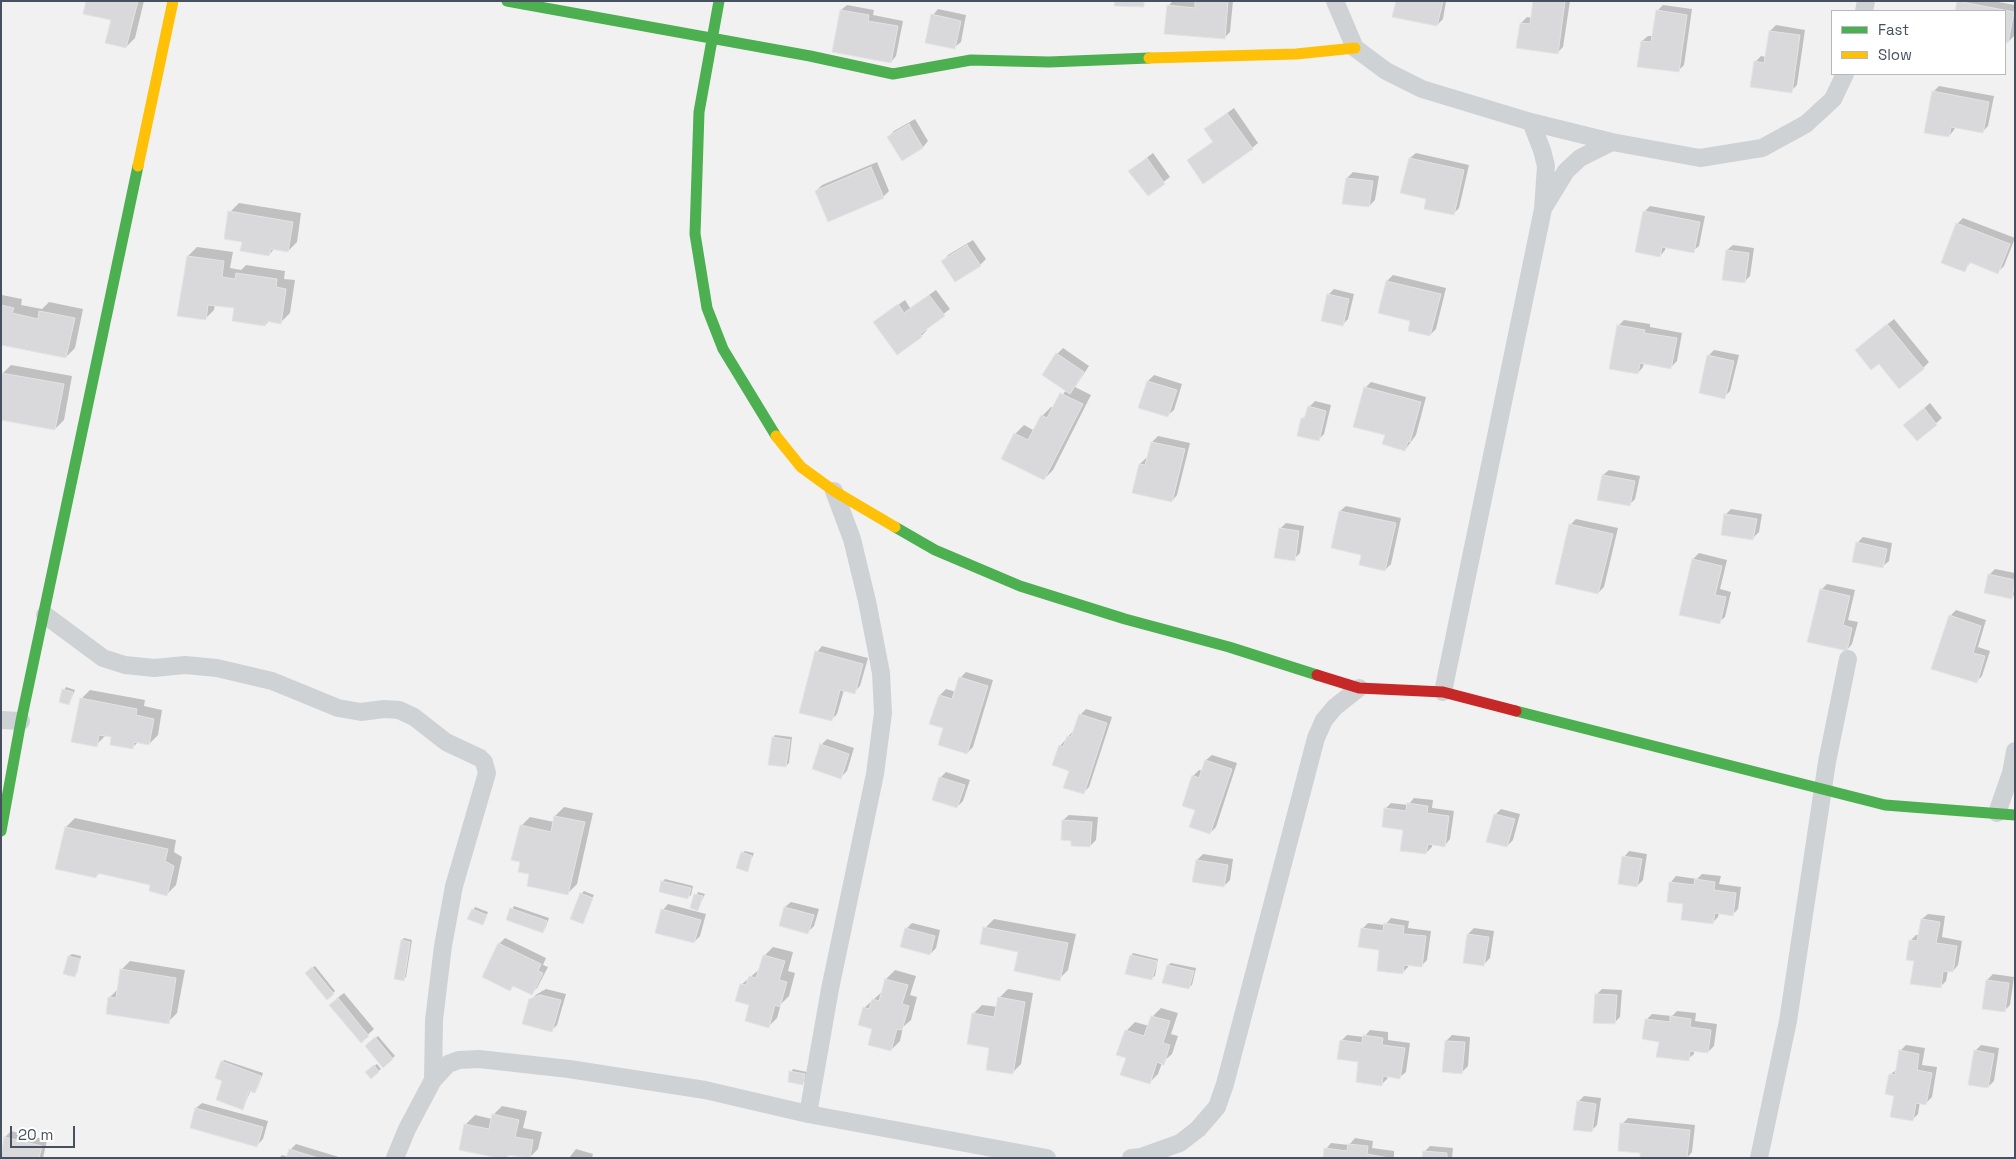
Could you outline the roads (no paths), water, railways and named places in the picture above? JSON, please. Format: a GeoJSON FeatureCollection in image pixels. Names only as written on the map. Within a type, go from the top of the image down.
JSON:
{"type":"FeatureCollection","features":[{"type":"Feature","properties":{"kind":"street"},"geometry":{"type":"LineString","coordinates":[[1,831],[21,721],[45,615],[173,1]]}},
{"type":"Feature","properties":{"kind":"street"},"geometry":{"type":"LineString","coordinates":[[507,1],[712,38],[894,74],[971,60],[1049,62],[1214,55],[1296,54],[1355,48]]}},
{"type":"Feature","properties":{"kind":"street"},"geometry":{"type":"LineString","coordinates":[[719,1],[699,112],[695,234],[707,308],[722,349],[780,442],[802,467],[834,491],[935,550],[1020,586],[1125,619],[1229,646],[1359,688],[1443,692],[1885,805],[2015,815]]}},
{"type":"Feature","properties":{"kind":"street"},"geometry":{"type":"LineString","coordinates":[[1335,1],[1355,48],[1386,71],[1422,89],[1531,122],[1612,142],[1700,158],[1762,148],[1806,124],[1833,99],[1845,75]]}},
{"type":"Feature","properties":{"kind":"street"},"geometry":{"type":"LineString","coordinates":[[1443,692],[1543,209],[1546,166],[1531,122]]}},
{"type":"Feature","properties":{"kind":"street"},"geometry":{"type":"LineString","coordinates":[[1543,209],[1566,171],[1580,158],[1612,142]]}},
{"type":"Feature","properties":{"kind":"street"},"geometry":{"type":"LineString","coordinates":[[808,1114],[830,989],[876,774],[883,714],[881,673],[867,601],[852,539],[834,491]]}},
{"type":"Feature","properties":{"kind":"street"},"geometry":{"type":"LineString","coordinates":[[45,615],[103,658],[125,665],[154,668],[184,665],[216,668],[272,681],[338,708],[361,712],[384,709],[399,710],[414,717],[446,742],[480,758],[484,762],[488,773],[454,886],[443,946],[434,1020],[432,1080]]}},
{"type":"Feature","properties":{"kind":"street"},"geometry":{"type":"LineString","coordinates":[[1759,1158],[1788,1021],[1827,762],[1848,659]]}},
{"type":"Feature","properties":{"kind":"street"},"geometry":{"type":"LineString","coordinates":[[1131,1158],[1141,1157],[1180,1143],[1198,1129],[1217,1107],[1225,1084],[1316,738],[1324,720],[1335,707],[1359,688]]}},
{"type":"Feature","properties":{"kind":"street"},"geometry":{"type":"LineString","coordinates":[[1,720],[21,721]]}},
{"type":"Feature","properties":{"kind":"street"},"geometry":{"type":"LineString","coordinates":[[1997,813],[2011,773],[2015,751]]}},
{"type":"Feature","properties":{"kind":"street"},"geometry":{"type":"LineString","coordinates":[[395,1158],[407,1129],[432,1080],[448,1064],[459,1060],[479,1060],[569,1069],[705,1090],[808,1114],[1046,1158]]}}]}
